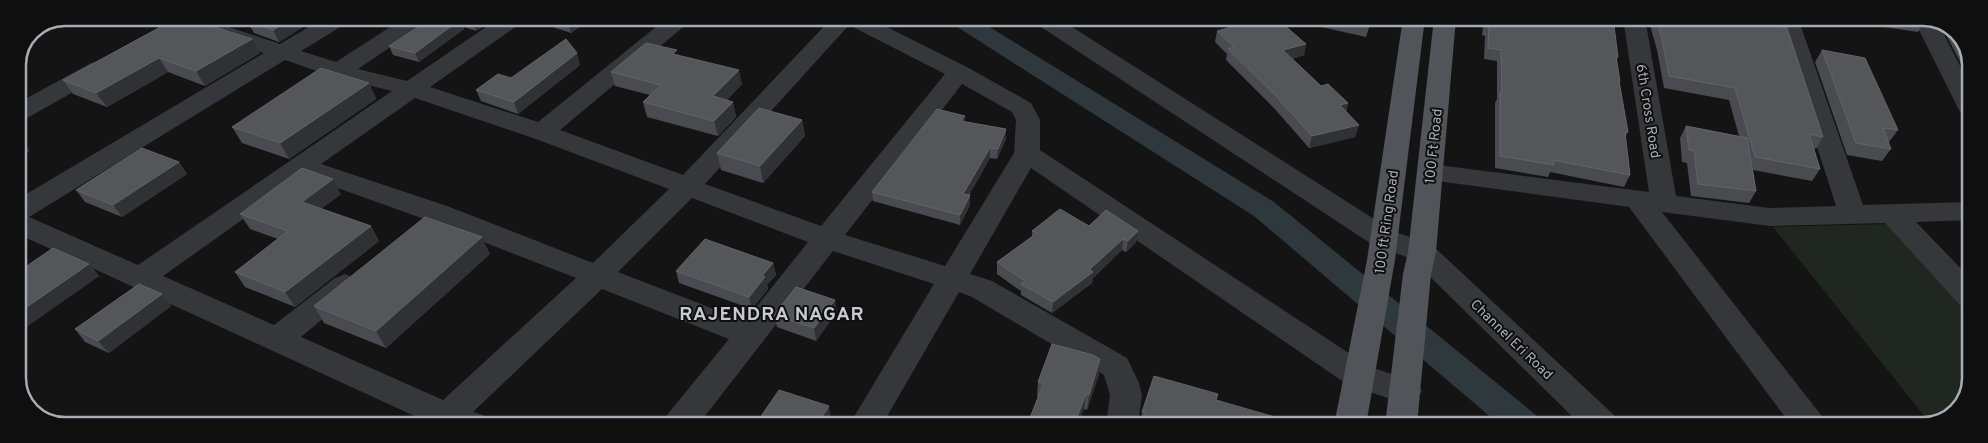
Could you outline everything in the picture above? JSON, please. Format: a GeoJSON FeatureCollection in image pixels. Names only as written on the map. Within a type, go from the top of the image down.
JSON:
{"type":"FeatureCollection","features":[{"type":"Feature","properties":{"kind":"main road","name":"100 ft Ring Road"},"geometry":{"type":"LineString","coordinates":[[1351,417],[1382,249],[1412,26]]}},
{"type":"Feature","properties":{"kind":"main road","name":"100 Ft Road"},"geometry":{"type":"LineString","coordinates":[[1406,391],[1444,26]]}},
{"type":"Feature","properties":{"kind":"main road"},"geometry":{"type":"LineString","coordinates":[[1402,417],[1406,391]]}},
{"type":"Feature","properties":{"kind":"street"},"geometry":{"type":"LineString","coordinates":[[220,26],[241,28],[282,52],[339,71],[412,89],[542,132],[826,239],[982,288],[1116,366],[1124,383],[1128,405],[1124,417]]}},
{"type":"Feature","properties":{"kind":"street"},"geometry":{"type":"LineString","coordinates":[[26,206],[326,26]]}},
{"type":"Feature","properties":{"kind":"street"},"geometry":{"type":"LineString","coordinates":[[339,71],[406,26]]}},
{"type":"Feature","properties":{"kind":"street"},"geometry":{"type":"LineString","coordinates":[[140,278],[503,26]]}},
{"type":"Feature","properties":{"kind":"street"},"geometry":{"type":"LineString","coordinates":[[542,132],[670,26]]}},
{"type":"Feature","properties":{"kind":"street"},"geometry":{"type":"LineString","coordinates":[[463,417],[597,276],[688,186],[837,26]]}},
{"type":"Feature","properties":{"kind":"street"},"geometry":{"type":"LineString","coordinates":[[868,26],[959,72],[1022,108],[1028,120],[1027,153],[870,417]]}},
{"type":"Feature","properties":{"kind":"street"},"geometry":{"type":"LineString","coordinates":[[1056,26],[1382,249],[1420,263]]}},
{"type":"Feature","properties":{"kind":"street","name":"6th Cross Road"},"geometry":{"type":"LineString","coordinates":[[1635,26],[1651,201]]}},
{"type":"Feature","properties":{"kind":"street"},"geometry":{"type":"LineString","coordinates":[[1790,26],[1853,214]]}},
{"type":"Feature","properties":{"kind":"street"},"geometry":{"type":"LineString","coordinates":[[1928,27],[1962,92]]}},
{"type":"Feature","properties":{"kind":"street"},"geometry":{"type":"LineString","coordinates":[[26,109],[119,57]]}},
{"type":"Feature","properties":{"kind":"street"},"geometry":{"type":"LineString","coordinates":[[684,417],[959,72]]}},
{"type":"Feature","properties":{"kind":"street"},"geometry":{"type":"LineString","coordinates":[[1027,153],[1361,365],[1406,391]]}},
{"type":"Feature","properties":{"kind":"street"},"geometry":{"type":"LineString","coordinates":[[300,166],[437,213],[750,335]]}},
{"type":"Feature","properties":{"kind":"street"},"geometry":{"type":"LineString","coordinates":[[1430,172],[1770,217],[1962,211]]}},
{"type":"Feature","properties":{"kind":"street"},"geometry":{"type":"LineString","coordinates":[[1651,201],[1802,417]]}},
{"type":"Feature","properties":{"kind":"street"},"geometry":{"type":"LineString","coordinates":[[414,231],[437,213]]}},
{"type":"Feature","properties":{"kind":"street"},"geometry":{"type":"LineString","coordinates":[[1892,213],[1962,288]]}},
{"type":"Feature","properties":{"kind":"street"},"geometry":{"type":"LineString","coordinates":[[26,227],[450,417]]}},
{"type":"Feature","properties":{"kind":"street","name":"Channel Eri Road"},"geometry":{"type":"LineString","coordinates":[[1420,263],[1593,417]]}},
{"type":"Feature","properties":{"kind":"street"},"geometry":{"type":"LineString","coordinates":[[277,339],[368,267]]}},
{"type":"Feature","properties":{"kind":"shaded area"},"geometry":{"type":"Polygon","coordinates":[[[1889,224],[1962,305],[1962,378],[1957,397],[1948,407],[1935,415],[1925,417],[1773,227],[1889,224]]]}},
{"type":"Feature","properties":{"kind":"building"},"geometry":{"type":"Polygon","coordinates":[[[162,26],[212,26],[252,39],[196,71],[159,58],[96,93],[63,80],[162,26]]]}},
{"type":"Feature","properties":{"kind":"building"},"geometry":{"type":"Polygon","coordinates":[[[261,26],[280,26],[273,30],[261,26]]]}},
{"type":"Feature","properties":{"kind":"building"},"geometry":{"type":"Polygon","coordinates":[[[420,26],[452,26],[415,53],[389,46],[420,26]]]}},
{"type":"Feature","properties":{"kind":"building"},"geometry":{"type":"Polygon","coordinates":[[[1235,26],[1285,26],[1306,44],[1283,50],[1321,86],[1328,84],[1348,103],[1340,105],[1359,125],[1312,136],[1276,96],[1228,49],[1234,47],[1217,31],[1235,26]]]}},
{"type":"Feature","properties":{"kind":"building"},"geometry":{"type":"Polygon","coordinates":[[[1489,26],[1614,26],[1619,81],[1628,132],[1625,132],[1630,175],[1553,160],[1554,165],[1500,156],[1501,50],[1488,48],[1489,26]]]}},
{"type":"Feature","properties":{"kind":"building"},"geometry":{"type":"Polygon","coordinates":[[[1658,26],[1779,26],[1787,28],[1823,137],[1809,134],[1820,169],[1755,157],[1735,88],[1669,76],[1658,26]]]}},
{"type":"Feature","properties":{"kind":"building"},"geometry":{"type":"Polygon","coordinates":[[[566,39],[577,53],[514,102],[476,90],[498,74],[511,78],[566,39]]]}},
{"type":"Feature","properties":{"kind":"building"},"geometry":{"type":"Polygon","coordinates":[[[646,43],[677,50],[673,54],[739,70],[713,96],[733,102],[714,121],[643,102],[661,85],[611,72],[646,43]]]}},
{"type":"Feature","properties":{"kind":"building"},"geometry":{"type":"Polygon","coordinates":[[[1822,50],[1865,58],[1898,130],[1883,128],[1891,149],[1856,143],[1822,50]]]}},
{"type":"Feature","properties":{"kind":"building"},"geometry":{"type":"Polygon","coordinates":[[[321,68],[369,83],[280,143],[232,127],[321,68]]]}},
{"type":"Feature","properties":{"kind":"building"},"geometry":{"type":"Polygon","coordinates":[[[759,108],[802,120],[760,166],[717,153],[759,108]]]}},
{"type":"Feature","properties":{"kind":"building"},"geometry":{"type":"Polygon","coordinates":[[[937,109],[965,116],[961,121],[1006,129],[998,149],[990,148],[963,194],[970,195],[960,215],[872,192],[937,109]]]}},
{"type":"Feature","properties":{"kind":"building"},"geometry":{"type":"Polygon","coordinates":[[[1686,126],[1747,138],[1756,191],[1698,184],[1694,151],[1689,150],[1686,126]]]}},
{"type":"Feature","properties":{"kind":"building"},"geometry":{"type":"Polygon","coordinates":[[[142,148],[179,162],[113,205],[76,190],[142,148]]]}},
{"type":"Feature","properties":{"kind":"building"},"geometry":{"type":"Polygon","coordinates":[[[302,168],[333,179],[302,202],[371,226],[285,292],[235,272],[288,231],[240,214],[302,168]]]}},
{"type":"Feature","properties":{"kind":"building"},"geometry":{"type":"Polygon","coordinates":[[[1060,209],[1089,226],[1106,210],[1138,231],[1128,241],[1123,239],[1090,269],[1093,272],[1053,302],[1021,284],[1025,281],[997,262],[1037,233],[1032,231],[1060,209]]]}},
{"type":"Feature","properties":{"kind":"building"},"geometry":{"type":"Polygon","coordinates":[[[425,217],[482,237],[376,331],[314,306],[425,217]]]}},
{"type":"Feature","properties":{"kind":"building"},"geometry":{"type":"Polygon","coordinates":[[[705,239],[773,263],[762,276],[765,277],[749,297],[676,271],[705,239]]]}},
{"type":"Feature","properties":{"kind":"building"},"geometry":{"type":"Polygon","coordinates":[[[53,248],[89,264],[26,307],[26,267],[53,248]]]}},
{"type":"Feature","properties":{"kind":"building"},"geometry":{"type":"Polygon","coordinates":[[[139,284],[162,294],[98,341],[75,329],[139,284]]]}},
{"type":"Feature","properties":{"kind":"building"},"geometry":{"type":"Polygon","coordinates":[[[796,287],[835,300],[814,328],[774,315],[796,287]]]}},
{"type":"Feature","properties":{"kind":"building"},"geometry":{"type":"Polygon","coordinates":[[[1052,344],[1093,355],[1100,359],[1089,395],[1086,394],[1077,417],[1030,417],[1044,383],[1038,382],[1052,344]]]}},
{"type":"Feature","properties":{"kind":"building"},"geometry":{"type":"Polygon","coordinates":[[[1154,376],[1218,394],[1216,400],[1275,417],[1143,417],[1145,413],[1142,412],[1154,376]]]}},
{"type":"Feature","properties":{"kind":"building"},"geometry":{"type":"Polygon","coordinates":[[[779,390],[829,406],[822,417],[760,417],[779,390]]]}},
{"type":"Feature","properties":{"kind":"waterway"},"geometry":{"type":"LineString","coordinates":[[972,26],[1264,209],[1514,417]]}},
{"type":"Feature","properties":{"kind":"district","name":"RAJENDRA NAGAR"},"geometry":{"type":"Point","coordinates":[772,313]}}]}
